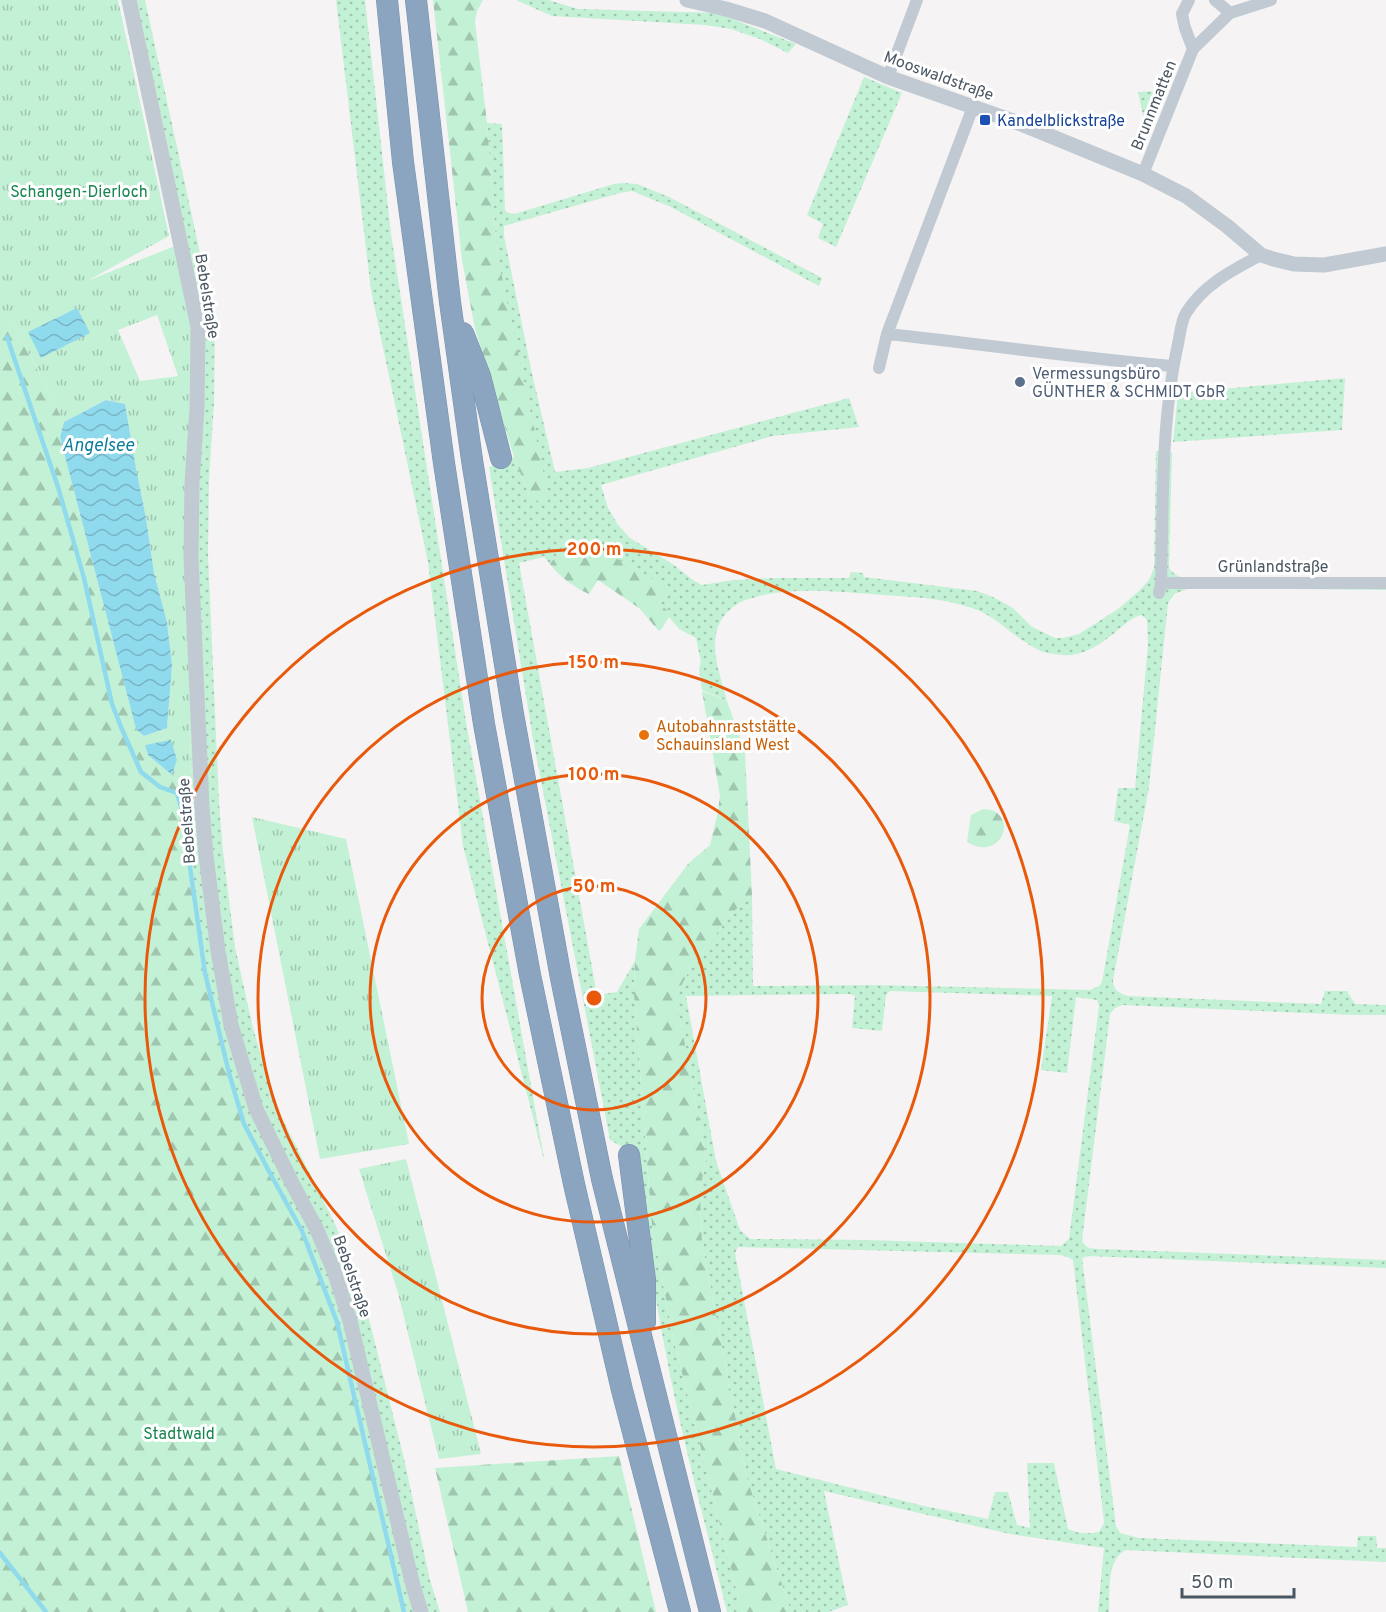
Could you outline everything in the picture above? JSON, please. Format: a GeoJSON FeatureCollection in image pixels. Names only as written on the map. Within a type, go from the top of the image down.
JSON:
{"type":"FeatureCollection","features":[{"type":"Feature","properties":{"kind":"highway"},"geometry":{"type":"LineString","coordinates":[[387,0],[406,185],[444,463],[484,723],[530,975],[574,1184],[622,1390],[680,1612]]}},
{"type":"Feature","properties":{"kind":"highway"},"geometry":{"type":"LineString","coordinates":[[416,0],[450,302],[472,460],[511,702],[561,978],[602,1179],[710,1612]]}},
{"type":"Feature","properties":{"kind":"highway"},"geometry":{"type":"LineString","coordinates":[[450,302],[480,376],[501,458]]}},
{"type":"Feature","properties":{"kind":"highway"},"geometry":{"type":"LineString","coordinates":[[628,1155],[645,1280],[644,1353]]}},
{"type":"Feature","properties":{"kind":"street","name":"Bebelstraße"},"geometry":{"type":"LineString","coordinates":[[129,0],[198,327],[191,558],[202,807],[218,951],[229,1015],[256,1108],[317,1230],[334,1271],[350,1321],[421,1612]]}},
{"type":"Feature","properties":{"kind":"street","name":"Mooswaldstraße"},"geometry":{"type":"LineString","coordinates":[[687,0],[765,21],[888,77],[1016,123],[1143,174],[1191,200],[1261,255],[1293,264],[1324,265],[1386,254]]}},
{"type":"Feature","properties":{"kind":"street"},"geometry":{"type":"LineString","coordinates":[[888,77],[917,0]]}},
{"type":"Feature","properties":{"kind":"street","name":"Brunnmatten"},"geometry":{"type":"LineString","coordinates":[[1189,0],[1182,14],[1193,49]]}},
{"type":"Feature","properties":{"kind":"street"},"geometry":{"type":"LineString","coordinates":[[1215,0],[1230,13]]}},
{"type":"Feature","properties":{"kind":"street","name":"Brunnmatten"},"geometry":{"type":"LineString","coordinates":[[1143,174],[1193,49],[1230,13],[1270,0]]}},
{"type":"Feature","properties":{"kind":"street"},"geometry":{"type":"LineString","coordinates":[[879,368],[887,334],[973,107]]}},
{"type":"Feature","properties":{"kind":"street"},"geometry":{"type":"LineString","coordinates":[[887,334],[1109,361],[1172,366],[1185,315],[1203,292],[1221,276],[1261,255]]}},
{"type":"Feature","properties":{"kind":"street","name":"Grünlandstraße"},"geometry":{"type":"LineString","coordinates":[[1172,366],[1165,452],[1160,588],[1386,583]]}},
{"type":"Feature","properties":{"kind":"green space","name":"Schangen-Dierloch"},"geometry":{"type":"Polygon","coordinates":[[[0,0],[118,0],[169,236],[87,281],[175,246],[190,322],[191,796],[172,775],[177,760],[171,741],[145,745],[144,736],[167,728],[172,665],[167,622],[154,573],[125,404],[106,400],[64,422],[13,322],[0,329],[0,0]],[[157,315],[118,330],[140,381],[178,376],[157,315]]]}},
{"type":"Feature","properties":{"kind":"green space"},"geometry":{"type":"Polygon","coordinates":[[[121,0],[145,0],[215,322],[208,554],[219,803],[235,947],[253,1028],[275,1104],[335,1224],[368,1315],[405,1463],[430,1580],[440,1612],[404,1612],[302,1231],[238,1112],[201,954],[189,860],[186,815],[191,796],[190,322],[121,0]]]}},
{"type":"Feature","properties":{"kind":"green space"},"geometry":{"type":"Polygon","coordinates":[[[336,0],[365,0],[391,234],[466,722],[545,1164],[463,846],[428,562],[371,290],[336,0]]]}},
{"type":"Feature","properties":{"kind":"green space"},"geometry":{"type":"Polygon","coordinates":[[[433,0],[483,0],[475,21],[487,123],[497,254],[549,498],[532,502],[514,457],[475,329],[462,260],[433,0]]]}},
{"type":"Feature","properties":{"kind":"green space"},"geometry":{"type":"Polygon","coordinates":[[[516,0],[548,0],[578,9],[717,13],[796,44],[788,53],[760,39],[731,29],[705,25],[552,16],[516,0]]]}},
{"type":"Feature","properties":{"kind":"green space"},"geometry":{"type":"Polygon","coordinates":[[[864,77],[902,93],[836,247],[818,238],[823,224],[807,215],[864,77]]]}},
{"type":"Feature","properties":{"kind":"green space"},"geometry":{"type":"Polygon","coordinates":[[[1164,91],[1149,127],[1147,133],[1138,92],[1164,91]]]}},
{"type":"Feature","properties":{"kind":"green space"},"geometry":{"type":"Polygon","coordinates":[[[487,123],[502,124],[505,210],[508,213],[514,214],[614,184],[637,184],[669,197],[822,278],[819,286],[671,207],[632,191],[504,226],[504,236],[531,369],[555,472],[588,468],[849,398],[859,427],[773,436],[601,485],[608,508],[618,525],[630,538],[702,585],[733,580],[775,578],[849,578],[851,572],[863,573],[864,577],[977,591],[1013,608],[1032,627],[1055,638],[1079,634],[1118,609],[1149,580],[1154,568],[1156,451],[1172,453],[1169,568],[1177,576],[1184,578],[1386,579],[1386,590],[1190,588],[1174,594],[1168,603],[1149,787],[1113,981],[1114,987],[1120,993],[1128,996],[1321,1004],[1325,991],[1347,991],[1355,1004],[1386,1005],[1386,1015],[1122,1005],[1115,1008],[1110,1014],[1082,1240],[1087,1247],[1096,1249],[1386,1260],[1386,1268],[1089,1256],[1082,1258],[1116,1526],[1120,1533],[1139,1538],[1357,1547],[1358,1536],[1376,1536],[1377,1548],[1386,1548],[1386,1562],[1126,1550],[1120,1554],[1112,1569],[1109,1612],[1098,1612],[1104,1548],[1010,1534],[824,1491],[848,1605],[828,1612],[791,1612],[747,1478],[702,1242],[700,1191],[706,1158],[676,996],[692,965],[734,911],[752,895],[753,986],[872,985],[1090,990],[1099,986],[1102,982],[1130,825],[1114,821],[1118,788],[1135,788],[1148,645],[1147,620],[1142,615],[1136,617],[1093,648],[1078,654],[1063,655],[1036,649],[981,611],[950,602],[917,597],[830,591],[794,591],[759,596],[733,607],[720,622],[715,651],[727,701],[702,690],[699,669],[701,662],[696,638],[679,629],[669,617],[669,612],[659,603],[668,593],[579,542],[567,541],[550,564],[544,557],[519,563],[597,995],[617,992],[635,961],[634,994],[652,1226],[674,1341],[742,1612],[727,1612],[672,1386],[645,1229],[635,1154],[610,1140],[533,739],[489,467],[514,457],[532,502],[497,254],[487,123]],[[890,991],[886,995],[882,1031],[852,1028],[855,996],[850,994],[686,996],[716,1161],[740,1230],[750,1239],[1061,1246],[1069,1239],[1099,1006],[1097,1000],[1076,997],[1067,1073],[1041,1070],[1052,996],[890,991]],[[738,1247],[735,1253],[776,1469],[924,1506],[988,1519],[995,1492],[1008,1492],[1017,1525],[1030,1528],[1027,1463],[1054,1463],[1068,1529],[1084,1533],[1099,1532],[1104,1523],[1073,1260],[1060,1255],[738,1247]]]}},
{"type":"Feature","properties":{"kind":"green space","name":"Stadtwald"},"geometry":{"type":"Polygon","coordinates":[[[9,314],[64,422],[60,437],[136,729],[144,736],[148,755],[172,775],[191,796],[186,815],[189,860],[201,954],[238,1112],[302,1231],[337,1322],[404,1612],[0,1612],[0,315],[9,314]]]}},
{"type":"Feature","properties":{"kind":"green space"},"geometry":{"type":"Polygon","coordinates":[[[1345,378],[1342,430],[1173,442],[1178,393],[1345,378]]]}},
{"type":"Feature","properties":{"kind":"green space"},"geometry":{"type":"Polygon","coordinates":[[[567,541],[579,542],[624,562],[650,577],[668,593],[659,603],[669,612],[669,617],[661,630],[658,630],[639,608],[598,580],[589,594],[572,585],[558,573],[550,564],[567,541]]]}},
{"type":"Feature","properties":{"kind":"green space"},"geometry":{"type":"Polygon","coordinates":[[[702,691],[727,701],[745,752],[752,895],[734,911],[692,965],[676,996],[706,1158],[700,1191],[702,1242],[747,1478],[791,1612],[742,1612],[674,1341],[652,1226],[634,994],[635,961],[639,929],[688,864],[710,845],[720,796],[702,691]]]}},
{"type":"Feature","properties":{"kind":"green space"},"geometry":{"type":"Polygon","coordinates":[[[983,809],[995,812],[1002,819],[1004,826],[1000,840],[986,847],[967,842],[971,815],[983,809]]]}},
{"type":"Feature","properties":{"kind":"green space"},"geometry":{"type":"Polygon","coordinates":[[[252,817],[346,839],[409,1144],[320,1159],[252,817]]]}},
{"type":"Feature","properties":{"kind":"green space"},"geometry":{"type":"Polygon","coordinates":[[[406,1159],[481,1454],[439,1459],[398,1293],[359,1169],[406,1159]]]}},
{"type":"Feature","properties":{"kind":"green space"},"geometry":{"type":"Polygon","coordinates":[[[619,1456],[656,1612],[468,1612],[435,1468],[619,1456]]]}},
{"type":"Feature","properties":{"kind":"water"},"geometry":{"type":"Polygon","coordinates":[[[77,308],[90,333],[41,358],[28,332],[77,308]]]}},
{"type":"Feature","properties":{"kind":"water","name":"Angelsee"},"geometry":{"type":"Polygon","coordinates":[[[106,400],[125,404],[154,573],[167,622],[172,665],[167,728],[144,736],[136,729],[60,437],[64,422],[106,400]]]}},
{"type":"Feature","properties":{"kind":"water"},"geometry":{"type":"Polygon","coordinates":[[[171,740],[177,760],[172,775],[148,755],[145,745],[171,740]]]}},
{"type":"Feature","properties":{"kind":"waterway"},"geometry":{"type":"LineString","coordinates":[[7,337],[58,487],[84,578],[112,704],[141,772],[160,787],[177,793],[187,827],[189,860],[205,973],[229,1073],[244,1124],[302,1231],[337,1322],[404,1612]]}},
{"type":"Feature","properties":{"kind":"waterway"},"geometry":{"type":"LineString","coordinates":[[0,1553],[46,1612]]}},
{"type":"Feature","properties":{"kind":"place","name":"Kandelblickstraße"},"geometry":{"type":"Point","coordinates":[985,120]}},
{"type":"Feature","properties":{"kind":"place","name":"Vermessungsbüro GÜNTHER & SCHMIDT GbR"},"geometry":{"type":"Point","coordinates":[1020,382]}},
{"type":"Feature","properties":{"kind":"place","name":"Autobahnraststätte Schauinsland West"},"geometry":{"type":"Point","coordinates":[644,735]}}]}
